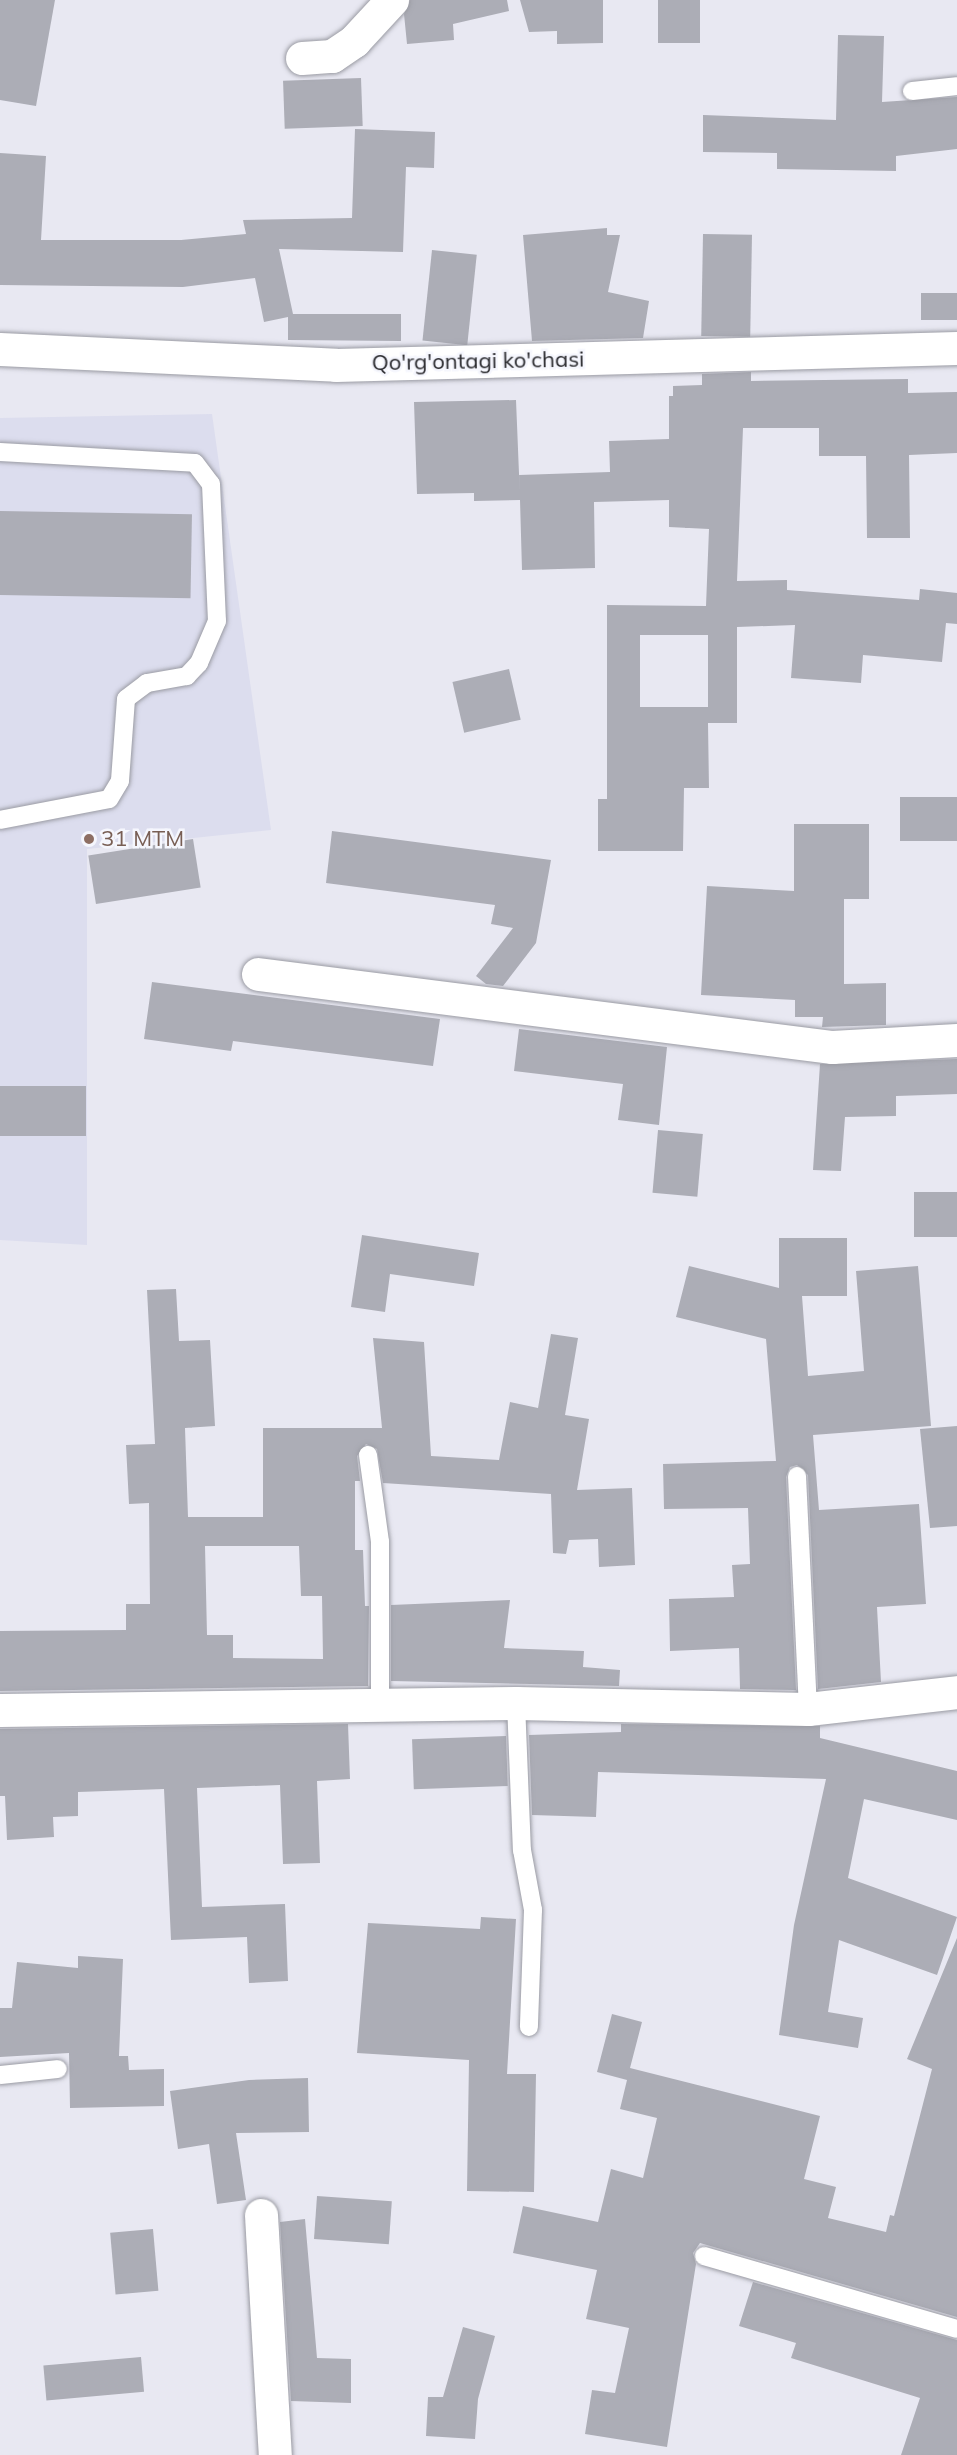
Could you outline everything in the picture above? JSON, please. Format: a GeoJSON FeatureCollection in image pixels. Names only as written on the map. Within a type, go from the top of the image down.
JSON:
{"type":"FeatureCollection","features":[{"type":"Feature","properties":{"kind":"street"},"geometry":{"type":"LineString","coordinates":[[302,58],[332,56],[354,41],[392,0]]}},
{"type":"Feature","properties":{"kind":"street","name":"Qo'rg'ontagi ko'chasi"},"geometry":{"type":"LineString","coordinates":[[0,349],[336,365],[957,348]]}},
{"type":"Feature","properties":{"kind":"street"},"geometry":{"type":"LineString","coordinates":[[258,974],[832,1047],[957,1040]]}},
{"type":"Feature","properties":{"kind":"street"},"geometry":{"type":"LineString","coordinates":[[0,1710],[516,1703],[808,1709],[957,1692]]}},
{"type":"Feature","properties":{"kind":"street"},"geometry":{"type":"LineString","coordinates":[[261,2215],[275,2455]]}},
{"type":"Feature","properties":{"kind":"lane"},"geometry":{"type":"LineString","coordinates":[[912,91],[957,86]]}},
{"type":"Feature","properties":{"kind":"lane"},"geometry":{"type":"LineString","coordinates":[[0,452],[195,463],[211,484],[217,621],[199,663],[187,676],[147,683],[126,699],[120,781],[109,799],[0,820]]}},
{"type":"Feature","properties":{"kind":"lane"},"geometry":{"type":"LineString","coordinates":[[368,1455],[380,1542],[380,1704]]}},
{"type":"Feature","properties":{"kind":"lane"},"geometry":{"type":"LineString","coordinates":[[797,1476],[808,1709]]}},
{"type":"Feature","properties":{"kind":"lane"},"geometry":{"type":"LineString","coordinates":[[516,1703],[522,1850],[533,1910],[528,2027]]}},
{"type":"Feature","properties":{"kind":"lane"},"geometry":{"type":"LineString","coordinates":[[0,2074],[58,2069]]}},
{"type":"Feature","properties":{"kind":"lane"},"geometry":{"type":"LineString","coordinates":[[704,2256],[957,2329]]}},
{"type":"Feature","properties":{"kind":"shaded area","name":"31 MTM"},"geometry":{"type":"Polygon","coordinates":[[[212,414],[271,830],[87,849],[87,1245],[0,1240],[0,418],[212,414]]]}},
{"type":"Feature","properties":{"kind":"building"},"geometry":{"type":"Polygon","coordinates":[[[0,0],[55,0],[36,106],[0,100],[0,0]]]}},
{"type":"Feature","properties":{"kind":"building"},"geometry":{"type":"Polygon","coordinates":[[[410,0],[507,0],[509,11],[453,24],[454,40],[407,44],[404,14],[410,0]]]}},
{"type":"Feature","properties":{"kind":"building"},"geometry":{"type":"Polygon","coordinates":[[[520,0],[603,0],[603,43],[557,44],[557,31],[529,32],[520,0]]]}},
{"type":"Feature","properties":{"kind":"building"},"geometry":{"type":"Polygon","coordinates":[[[658,0],[700,0],[700,43],[658,43],[658,0]]]}},
{"type":"Feature","properties":{"kind":"building"},"geometry":{"type":"Polygon","coordinates":[[[838,35],[884,36],[882,102],[957,97],[957,149],[896,156],[896,171],[777,169],[777,153],[703,152],[703,115],[836,120],[838,35]]]}},
{"type":"Feature","properties":{"kind":"building"},"geometry":{"type":"Polygon","coordinates":[[[361,78],[363,126],[285,129],[283,81],[361,78]]]}},
{"type":"Feature","properties":{"kind":"building"},"geometry":{"type":"Polygon","coordinates":[[[355,129],[435,132],[434,168],[406,167],[403,252],[279,249],[293,314],[401,314],[401,341],[288,340],[288,317],[264,322],[255,278],[183,287],[0,285],[0,153],[46,156],[41,240],[181,240],[246,234],[243,220],[352,218],[355,129]]]}},
{"type":"Feature","properties":{"kind":"building"},"geometry":{"type":"Polygon","coordinates":[[[607,228],[607,235],[620,235],[608,292],[649,301],[643,338],[532,341],[523,235],[607,228]]]}},
{"type":"Feature","properties":{"kind":"building"},"geometry":{"type":"Polygon","coordinates":[[[703,234],[752,235],[750,337],[701,336],[703,234]]]}},
{"type":"Feature","properties":{"kind":"building"},"geometry":{"type":"Polygon","coordinates":[[[432,250],[477,255],[467,345],[422,341],[432,250]]]}},
{"type":"Feature","properties":{"kind":"building"},"geometry":{"type":"Polygon","coordinates":[[[921,293],[957,293],[957,320],[921,320],[921,293]]]}},
{"type":"Feature","properties":{"kind":"building"},"geometry":{"type":"Polygon","coordinates":[[[751,372],[751,381],[908,379],[908,393],[957,392],[957,453],[909,455],[910,538],[867,538],[866,456],[819,456],[819,428],[743,428],[737,581],[787,580],[787,590],[919,600],[920,589],[957,593],[957,624],[946,623],[942,662],[863,655],[861,683],[791,678],[795,625],[737,627],[737,723],[708,723],[709,788],[684,788],[683,851],[598,851],[598,799],[607,799],[607,605],[706,606],[709,529],[669,527],[669,500],[594,502],[595,568],[522,570],[520,500],[474,501],[474,493],[417,494],[414,402],[516,400],[519,475],[610,472],[609,441],[669,439],[669,396],[673,396],[673,386],[702,385],[702,374],[751,372]],[[640,635],[640,707],[708,707],[708,635],[640,635]]]}},
{"type":"Feature","properties":{"kind":"building"},"geometry":{"type":"Polygon","coordinates":[[[0,511],[192,514],[191,598],[0,595],[0,511]]]}},
{"type":"Feature","properties":{"kind":"building"},"geometry":{"type":"Polygon","coordinates":[[[509,669],[521,720],[464,733],[452,682],[509,669]]]}},
{"type":"Feature","properties":{"kind":"building"},"geometry":{"type":"Polygon","coordinates":[[[900,797],[957,797],[957,841],[900,841],[900,797]]]}},
{"type":"Feature","properties":{"kind":"building"},"geometry":{"type":"Polygon","coordinates":[[[794,824],[869,824],[869,899],[844,899],[844,984],[886,983],[886,1025],[822,1027],[823,1017],[795,1017],[795,1000],[701,995],[707,886],[794,891],[794,824]]]}},
{"type":"Feature","properties":{"kind":"building"},"geometry":{"type":"Polygon","coordinates":[[[332,831],[551,860],[536,943],[503,986],[486,984],[476,976],[513,928],[491,924],[495,905],[326,883],[332,831]]]}},
{"type":"Feature","properties":{"kind":"building"},"geometry":{"type":"Polygon","coordinates":[[[193,839],[201,887],[96,904],[88,856],[193,839]]]}},
{"type":"Feature","properties":{"kind":"building"},"geometry":{"type":"Polygon","coordinates":[[[152,982],[440,1019],[433,1066],[233,1041],[231,1051],[144,1039],[152,982]]]}},
{"type":"Feature","properties":{"kind":"building"},"geometry":{"type":"Polygon","coordinates":[[[519,1029],[667,1047],[659,1125],[618,1120],[623,1084],[514,1071],[519,1029]]]}},
{"type":"Feature","properties":{"kind":"building"},"geometry":{"type":"Polygon","coordinates":[[[957,1059],[957,1094],[896,1096],[896,1116],[845,1117],[841,1171],[813,1170],[820,1064],[957,1059]]]}},
{"type":"Feature","properties":{"kind":"building"},"geometry":{"type":"Polygon","coordinates":[[[0,1086],[86,1086],[86,1136],[0,1136],[0,1086]]]}},
{"type":"Feature","properties":{"kind":"building"},"geometry":{"type":"Polygon","coordinates":[[[658,1130],[703,1134],[697,1197],[653,1193],[658,1130]]]}},
{"type":"Feature","properties":{"kind":"building"},"geometry":{"type":"Polygon","coordinates":[[[914,1192],[957,1192],[957,1237],[914,1237],[914,1192]]]}},
{"type":"Feature","properties":{"kind":"building"},"geometry":{"type":"Polygon","coordinates":[[[362,1235],[479,1253],[474,1286],[390,1274],[385,1312],[351,1307],[362,1235]]]}},
{"type":"Feature","properties":{"kind":"building"},"geometry":{"type":"Polygon","coordinates":[[[779,1238],[847,1238],[847,1296],[802,1296],[808,1376],[864,1371],[856,1271],[918,1266],[931,1426],[813,1435],[819,1510],[919,1504],[926,1604],[877,1607],[881,1682],[818,1689],[808,1475],[797,1465],[790,1467],[786,1477],[796,1690],[740,1689],[739,1648],[670,1651],[669,1599],[734,1597],[732,1565],[750,1564],[748,1508],[664,1509],[663,1464],[776,1461],[766,1339],[676,1317],[689,1266],[779,1288],[779,1238]]]}},
{"type":"Feature","properties":{"kind":"building"},"geometry":{"type":"Polygon","coordinates":[[[176,1289],[179,1341],[210,1340],[215,1426],[185,1428],[188,1517],[263,1517],[263,1428],[382,1428],[373,1338],[424,1342],[431,1456],[499,1460],[510,1402],[538,1408],[551,1334],[578,1338],[565,1415],[589,1419],[577,1490],[632,1488],[635,1565],[599,1567],[598,1539],[569,1540],[566,1554],[553,1553],[551,1494],[383,1483],[377,1449],[366,1444],[357,1456],[360,1481],[355,1481],[355,1550],[363,1550],[365,1606],[369,1606],[368,1686],[0,1691],[0,1631],[126,1630],[126,1604],[150,1604],[149,1503],[129,1504],[126,1445],[155,1444],[147,1290],[176,1289]],[[205,1546],[207,1635],[233,1635],[233,1658],[323,1659],[322,1596],[301,1596],[299,1546],[205,1546]]]}},
{"type":"Feature","properties":{"kind":"building"},"geometry":{"type":"Polygon","coordinates":[[[957,1426],[957,1526],[930,1528],[920,1429],[957,1426]]]}},
{"type":"Feature","properties":{"kind":"building"},"geometry":{"type":"Polygon","coordinates":[[[510,1600],[504,1648],[584,1651],[583,1667],[620,1670],[619,1686],[391,1681],[391,1605],[510,1600]]]}},
{"type":"Feature","properties":{"kind":"building"},"geometry":{"type":"Polygon","coordinates":[[[348,1724],[350,1779],[317,1781],[320,1863],[283,1864],[280,1785],[197,1788],[202,1907],[285,1904],[288,1981],[249,1983],[247,1937],[171,1940],[164,1789],[78,1792],[78,1816],[53,1817],[54,1837],[7,1840],[5,1796],[0,1796],[0,1729],[348,1724]]]}},
{"type":"Feature","properties":{"kind":"building"},"geometry":{"type":"Polygon","coordinates":[[[621,1724],[820,1726],[820,1738],[957,1771],[957,1820],[864,1799],[848,1878],[957,1917],[937,1975],[839,1940],[828,2012],[863,2018],[858,2048],[779,2035],[794,1925],[826,1779],[598,1772],[596,1817],[532,1815],[529,1735],[621,1732],[621,1724]]]}},
{"type":"Feature","properties":{"kind":"building"},"geometry":{"type":"Polygon","coordinates":[[[506,1736],[508,1786],[414,1789],[412,1739],[506,1736]]]}},
{"type":"Feature","properties":{"kind":"building"},"geometry":{"type":"Polygon","coordinates":[[[481,1917],[516,1919],[507,2074],[536,2074],[534,2192],[467,2191],[469,2060],[357,2053],[368,1923],[480,1929],[481,1917]]]}},
{"type":"Feature","properties":{"kind":"building"},"geometry":{"type":"Polygon","coordinates":[[[957,1938],[957,2317],[700,2243],[693,2253],[696,2264],[667,2447],[585,2434],[592,2390],[615,2393],[629,2328],[586,2319],[597,2270],[513,2253],[523,2206],[598,2222],[611,2169],[643,2178],[657,2118],[620,2109],[627,2080],[597,2072],[612,2014],[642,2022],[630,2068],[820,2116],[804,2179],[836,2187],[828,2218],[886,2232],[890,2215],[894,2216],[932,2069],[907,2059],[957,1938]]]}},
{"type":"Feature","properties":{"kind":"building"},"geometry":{"type":"Polygon","coordinates":[[[78,1956],[123,1959],[119,2056],[128,2056],[129,2070],[164,2069],[164,2106],[70,2108],[69,2053],[0,2057],[0,2008],[12,2008],[17,1962],[78,1968],[78,1956]]]}},
{"type":"Feature","properties":{"kind":"building"},"geometry":{"type":"Polygon","coordinates":[[[308,2078],[309,2132],[236,2133],[246,2200],[217,2204],[209,2144],[178,2149],[170,2091],[249,2080],[308,2078]]]}},
{"type":"Feature","properties":{"kind":"building"},"geometry":{"type":"Polygon","coordinates":[[[317,2196],[392,2201],[389,2244],[314,2239],[317,2196]]]}},
{"type":"Feature","properties":{"kind":"building"},"geometry":{"type":"Polygon","coordinates":[[[305,2219],[317,2358],[351,2359],[351,2403],[291,2401],[280,2222],[305,2219]]]}},
{"type":"Feature","properties":{"kind":"building"},"geometry":{"type":"Polygon","coordinates":[[[153,2229],[158,2291],[116,2295],[110,2233],[153,2229]]]}},
{"type":"Feature","properties":{"kind":"building"},"geometry":{"type":"Polygon","coordinates":[[[753,2282],[957,2340],[957,2455],[901,2455],[920,2398],[791,2358],[796,2343],[739,2326],[753,2282]]]}},
{"type":"Feature","properties":{"kind":"building"},"geometry":{"type":"Polygon","coordinates":[[[463,2327],[495,2336],[478,2399],[475,2439],[426,2436],[428,2397],[443,2397],[463,2327]]]}},
{"type":"Feature","properties":{"kind":"building"},"geometry":{"type":"Polygon","coordinates":[[[141,2357],[144,2392],[46,2400],[43,2366],[141,2357]]]}},
{"type":"Feature","properties":{"kind":"place","name":"31 MTM"},"geometry":{"type":"Point","coordinates":[89,839]}}]}
